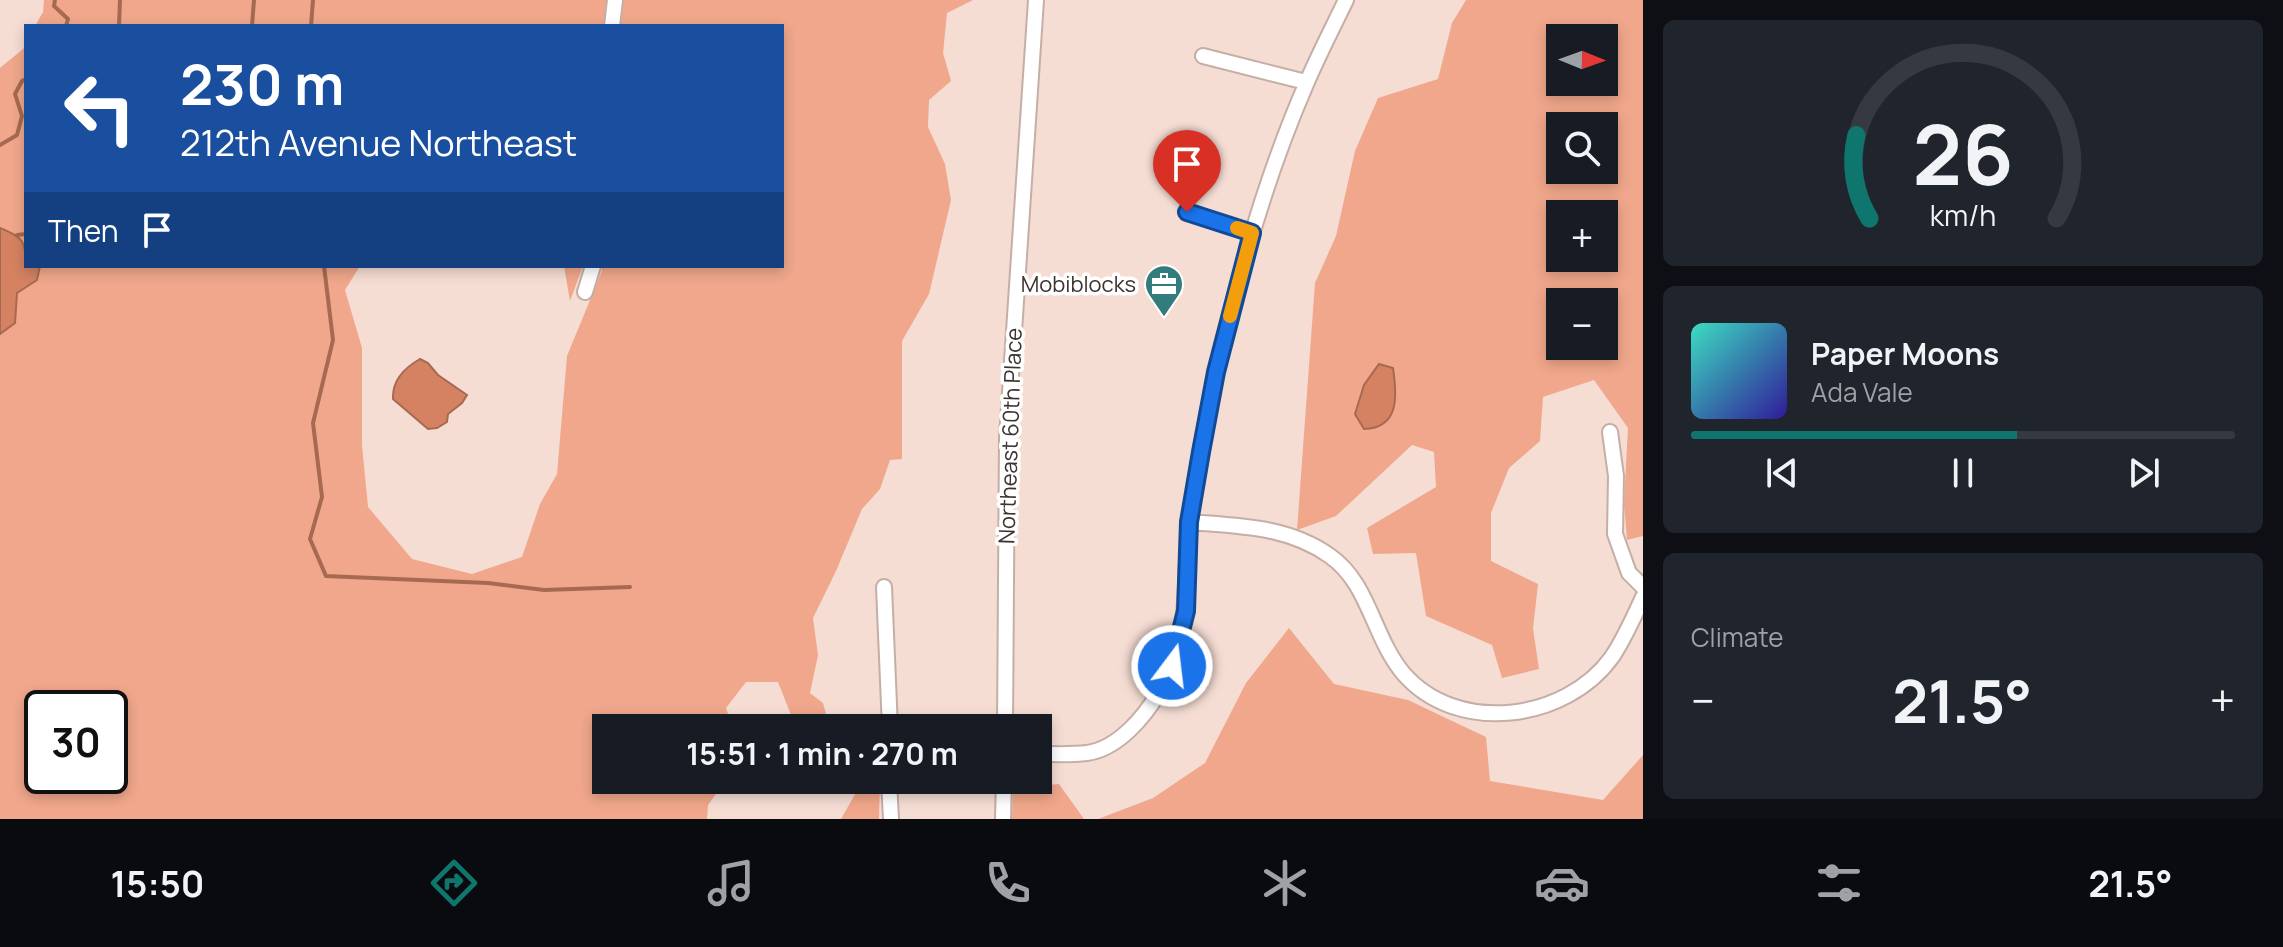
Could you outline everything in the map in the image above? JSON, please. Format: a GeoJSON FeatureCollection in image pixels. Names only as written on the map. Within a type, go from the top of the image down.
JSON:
{"type":"FeatureCollection","features":[{"type":"Feature","properties":{"kind":"street"},"geometry":{"type":"LineString","coordinates":[[612,24],[615,0]]}},
{"type":"Feature","properties":{"kind":"street","name":"Northeast 60th Place"},"geometry":{"type":"LineString","coordinates":[[1005,714],[1007,437],[1036,0]]}},
{"type":"Feature","properties":{"kind":"street"},"geometry":{"type":"LineString","coordinates":[[1052,754],[1088,753],[1113,743],[1144,714],[1172,666],[1186,611],[1189,522],[1216,372],[1252,233],[1306,82],[1346,0]]}},
{"type":"Feature","properties":{"kind":"street"},"geometry":{"type":"LineString","coordinates":[[1203,56],[1306,82]]}},
{"type":"Feature","properties":{"kind":"street"},"geometry":{"type":"LineString","coordinates":[[1187,212],[1252,233]]}},
{"type":"Feature","properties":{"kind":"street"},"geometry":{"type":"LineString","coordinates":[[585,292],[592,268]]}},
{"type":"Feature","properties":{"kind":"street"},"geometry":{"type":"LineString","coordinates":[[1610,432],[1616,476],[1615,534],[1629,573],[1643,587]]}},
{"type":"Feature","properties":{"kind":"street"},"geometry":{"type":"LineString","coordinates":[[1189,522],[1282,532],[1331,556],[1354,578],[1380,638],[1404,674],[1431,695],[1454,707],[1485,713],[1519,712],[1549,705],[1575,692],[1612,657],[1643,597]]}},
{"type":"Feature","properties":{"kind":"street"},"geometry":{"type":"LineString","coordinates":[[884,587],[889,714]]}},
{"type":"Feature","properties":{"kind":"street"},"geometry":{"type":"LineString","coordinates":[[890,794],[891,819]]}},
{"type":"Feature","properties":{"kind":"street"},"geometry":{"type":"LineString","coordinates":[[1003,819],[1004,794]]}},
{"type":"Feature","properties":{"kind":"shaded area"},"geometry":{"type":"Polygon","coordinates":[[[44,0],[607,0],[604,24],[36,24],[43,12],[44,0]]]}},
{"type":"Feature","properties":{"kind":"shaded area"},"geometry":{"type":"Polygon","coordinates":[[[622,0],[973,0],[947,13],[943,53],[951,81],[929,100],[928,127],[945,164],[951,200],[929,294],[902,341],[902,459],[890,460],[880,489],[862,509],[813,618],[818,655],[810,693],[823,703],[826,714],[791,714],[778,682],[746,682],[726,708],[728,714],[592,714],[592,794],[716,794],[708,805],[707,819],[0,819],[0,68],[24,47],[24,268],[359,268],[345,290],[362,348],[362,445],[368,507],[412,559],[472,574],[522,557],[540,504],[557,474],[567,356],[601,268],[784,268],[784,24],[620,24],[622,0]]]}},
{"type":"Feature","properties":{"kind":"shaded area"},"geometry":{"type":"Polygon","coordinates":[[[1466,0],[1643,0],[1643,536],[1627,540],[1624,503],[1628,428],[1594,380],[1543,397],[1540,441],[1509,468],[1491,513],[1491,561],[1538,584],[1533,629],[1539,669],[1502,678],[1492,645],[1426,616],[1416,553],[1373,554],[1367,528],[1436,487],[1434,452],[1412,445],[1336,516],[1297,530],[1315,283],[1336,236],[1355,151],[1378,98],[1438,79],[1452,23],[1466,0]]]}},
{"type":"Feature","properties":{"kind":"shaded area"},"geometry":{"type":"Polygon","coordinates":[[[0,228],[22,241],[24,268],[40,268],[37,280],[17,293],[15,323],[0,334],[0,228]]]}},
{"type":"Feature","properties":{"kind":"shaded area"},"geometry":{"type":"Polygon","coordinates":[[[564,268],[582,268],[570,301],[564,268]]]}},
{"type":"Feature","properties":{"kind":"shaded area"},"geometry":{"type":"Polygon","coordinates":[[[420,359],[467,395],[448,414],[447,422],[437,428],[428,429],[393,399],[400,375],[420,359]]]}},
{"type":"Feature","properties":{"kind":"shaded area"},"geometry":{"type":"Polygon","coordinates":[[[1379,364],[1393,368],[1394,408],[1384,423],[1364,429],[1355,414],[1364,385],[1379,364]]]}},
{"type":"Feature","properties":{"kind":"shaded area"},"geometry":{"type":"Polygon","coordinates":[[[1289,628],[1334,684],[1408,700],[1486,737],[1490,781],[1603,800],[1643,755],[1643,819],[1098,819],[1153,798],[1205,763],[1246,683],[1289,628]]]}},
{"type":"Feature","properties":{"kind":"shaded area"},"geometry":{"type":"Polygon","coordinates":[[[1059,784],[1084,819],[1012,819],[1013,794],[1052,794],[1052,785],[1059,784]]]}},
{"type":"Feature","properties":{"kind":"shaded area"},"geometry":{"type":"Polygon","coordinates":[[[855,794],[880,794],[879,819],[841,819],[855,794]]]}},
{"type":"Feature","properties":{"kind":"waterway"},"geometry":{"type":"LineString","coordinates":[[55,0],[54,6],[68,19],[67,24]]}},
{"type":"Feature","properties":{"kind":"waterway"},"geometry":{"type":"LineString","coordinates":[[119,24],[120,0]]}},
{"type":"Feature","properties":{"kind":"waterway"},"geometry":{"type":"LineString","coordinates":[[252,24],[254,0]]}},
{"type":"Feature","properties":{"kind":"waterway"},"geometry":{"type":"LineString","coordinates":[[311,24],[313,0]]}},
{"type":"Feature","properties":{"kind":"waterway"},"geometry":{"type":"LineString","coordinates":[[0,145],[17,135],[22,116],[15,94],[24,80]]}},
{"type":"Feature","properties":{"kind":"waterway"},"geometry":{"type":"LineString","coordinates":[[17,235],[24,234]]}},
{"type":"Feature","properties":{"kind":"waterway"},"geometry":{"type":"LineString","coordinates":[[324,268],[333,340],[313,423],[322,497],[310,539],[326,576],[488,583],[544,590],[630,587]]}},
{"type":"Feature","properties":{"kind":"slow traffic"},"geometry":{"type":"LineString","coordinates":[[1230,316],[1252,233],[1237,228]]}},
{"type":"Feature","properties":{"kind":"place","name":"Mobiblocks"},"geometry":{"type":"Point","coordinates":[1164,318]}},
{"type":"Feature","properties":{"kind":"route"},"geometry":{"type":"LineString","coordinates":[[1172,666],[1186,611],[1189,522],[1201,452],[1216,372],[1252,233],[1187,212]]}}]}
